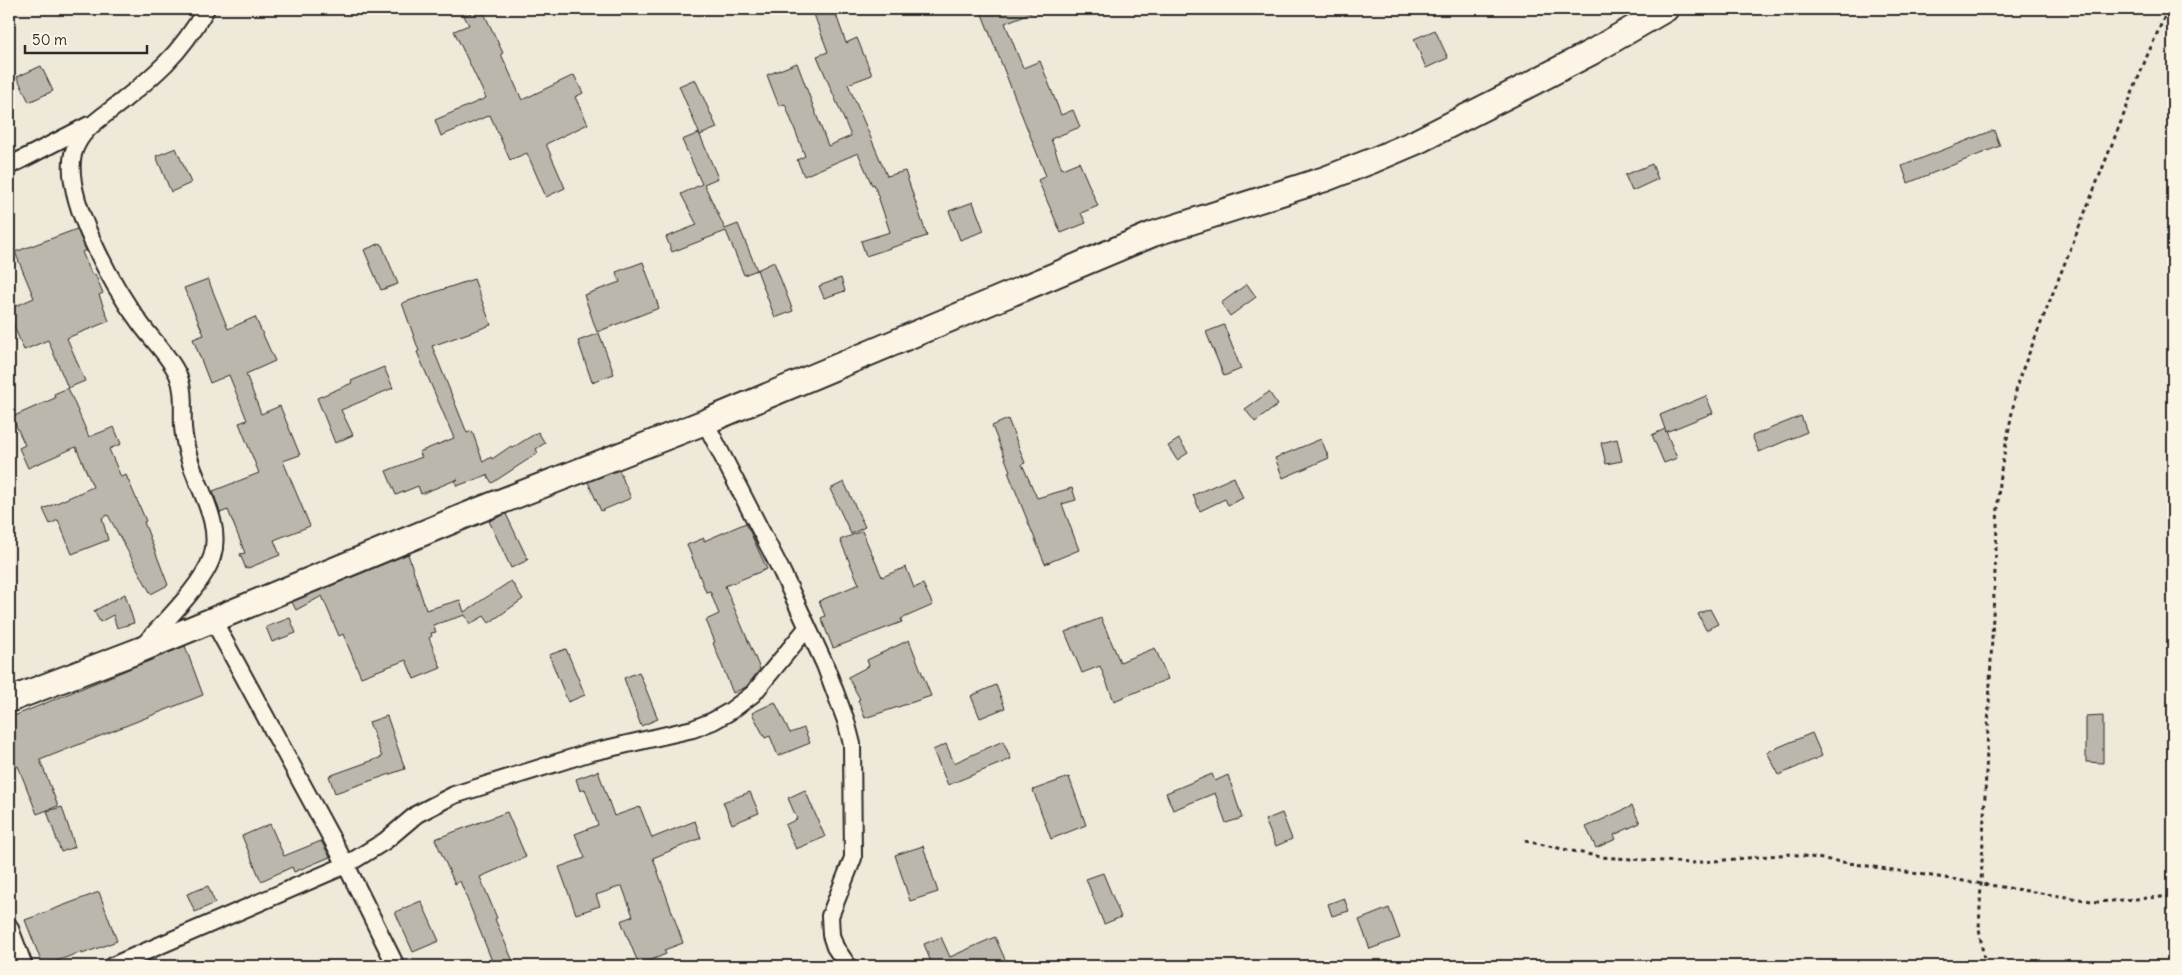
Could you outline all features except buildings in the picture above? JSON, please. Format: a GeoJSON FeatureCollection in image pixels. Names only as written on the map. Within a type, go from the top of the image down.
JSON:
{"type":"FeatureCollection","features":[{"type":"Feature","properties":{"kind":"street"},"geometry":{"type":"LineString","coordinates":[[9,166],[94,122],[125,99],[166,63],[194,30],[206,9]]}},
{"type":"Feature","properties":{"kind":"street"},"geometry":{"type":"LineString","coordinates":[[9,700],[140,650],[479,510],[705,422],[1153,234],[1325,179],[1391,153],[1583,57],[1666,9]]}},
{"type":"Feature","properties":{"kind":"street"},"geometry":{"type":"LineString","coordinates":[[94,122],[76,148],[72,161],[74,183],[82,215],[96,250],[113,282],[130,310],[171,364],[178,377],[183,402],[185,444],[215,532],[212,557],[202,576],[140,650]]}},
{"type":"Feature","properties":{"kind":"street"},"geometry":{"type":"LineString","coordinates":[[705,422],[782,572],[828,673],[846,721],[852,744],[853,858],[830,916],[833,941],[848,966]]}},
{"type":"Feature","properties":{"kind":"street"},"geometry":{"type":"LineString","coordinates":[[213,620],[346,865],[396,966]]}},
{"type":"Feature","properties":{"kind":"street"},"geometry":{"type":"LineString","coordinates":[[112,966],[346,865],[385,841],[417,814],[454,795],[588,752],[694,729],[713,721],[753,694],[807,628]]}},
{"type":"Feature","properties":{"kind":"street"},"geometry":{"type":"LineString","coordinates":[[9,926],[24,966]]}},
{"type":"Feature","properties":{"kind":"path"},"geometry":{"type":"LineString","coordinates":[[1985,966],[1979,930],[1999,481],[2018,380],[2147,56],[2168,9]]}},
{"type":"Feature","properties":{"kind":"path"},"geometry":{"type":"LineString","coordinates":[[1525,841],[1601,857],[1692,863],[1791,854],[2098,902],[2173,896]]}}]}
